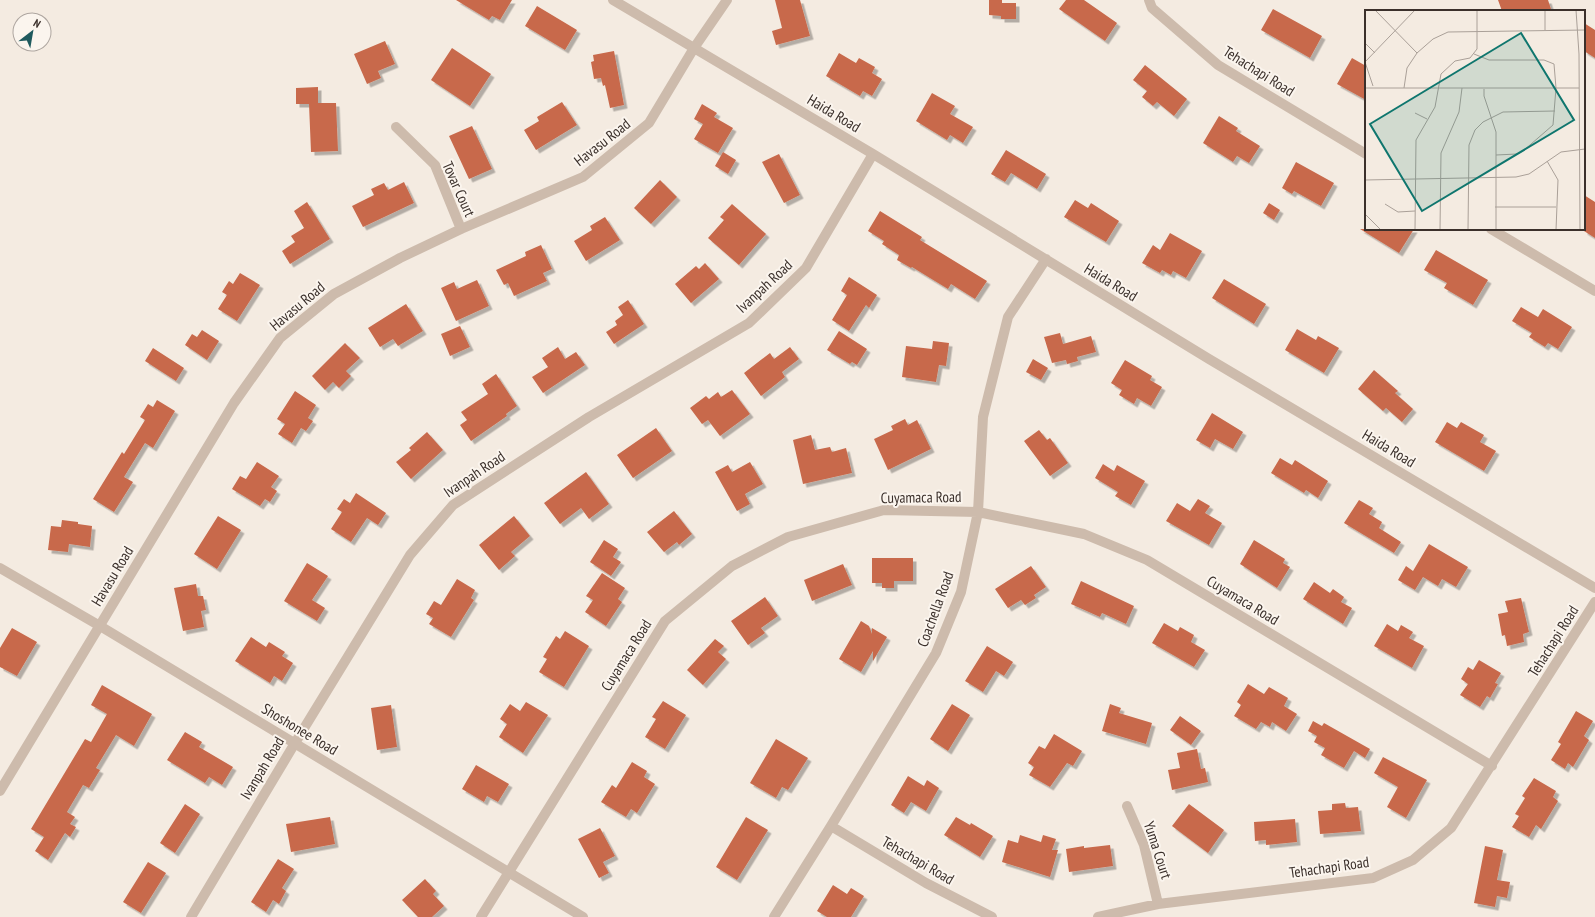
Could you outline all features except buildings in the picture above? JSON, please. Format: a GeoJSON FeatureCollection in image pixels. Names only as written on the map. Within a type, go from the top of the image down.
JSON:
{"type":"FeatureCollection","features":[{"type":"Feature","properties":{"kind":"street","name":"Haida Road"},"geometry":{"type":"LineString","coordinates":[[613,0],[873,154],[1209,359],[1595,588]]}},
{"type":"Feature","properties":{"kind":"street","name":"Havasu Road"},"geometry":{"type":"LineString","coordinates":[[0,791],[234,403],[280,338],[334,294],[400,258],[461,229],[583,177],[649,123],[694,48],[727,0]]}},
{"type":"Feature","properties":{"kind":"street","name":"Tehachapi Road"},"geometry":{"type":"LineString","coordinates":[[1148,0],[1152,8],[1218,65],[1365,153]]}},
{"type":"Feature","properties":{"kind":"street","name":"Tovar Court"},"geometry":{"type":"LineString","coordinates":[[396,127],[435,165],[461,229]]}},
{"type":"Feature","properties":{"kind":"street","name":"Ivanpah Road"},"geometry":{"type":"LineString","coordinates":[[191,917],[410,555],[452,505],[589,417],[749,323],[806,268],[873,154]]}},
{"type":"Feature","properties":{"kind":"street"},"geometry":{"type":"LineString","coordinates":[[1493,230],[1595,291]]}},
{"type":"Feature","properties":{"kind":"street","name":"Coachella Road"},"geometry":{"type":"LineString","coordinates":[[774,917],[936,653],[961,592],[978,512],[983,417],[1008,317],[1046,259]]}},
{"type":"Feature","properties":{"kind":"street","name":"Cuyamaca Road"},"geometry":{"type":"LineString","coordinates":[[481,917],[665,621],[732,566],[788,537],[884,510],[978,512],[1084,534],[1147,560],[1492,766]]}},
{"type":"Feature","properties":{"kind":"street","name":"Shoshonee Road"},"geometry":{"type":"LineString","coordinates":[[0,568],[100,626],[583,917]]}},
{"type":"Feature","properties":{"kind":"street","name":"Tehachapi Road"},"geometry":{"type":"LineString","coordinates":[[1098,917],[1158,904],[1372,878],[1414,860],[1451,828],[1492,766],[1595,602]]}},
{"type":"Feature","properties":{"kind":"street","name":"Yuma Court"},"geometry":{"type":"LineString","coordinates":[[1127,806],[1144,845],[1158,904]]}},
{"type":"Feature","properties":{"kind":"street","name":"Tehachapi Road"},"geometry":{"type":"LineString","coordinates":[[831,826],[926,883],[992,917]]}}]}
